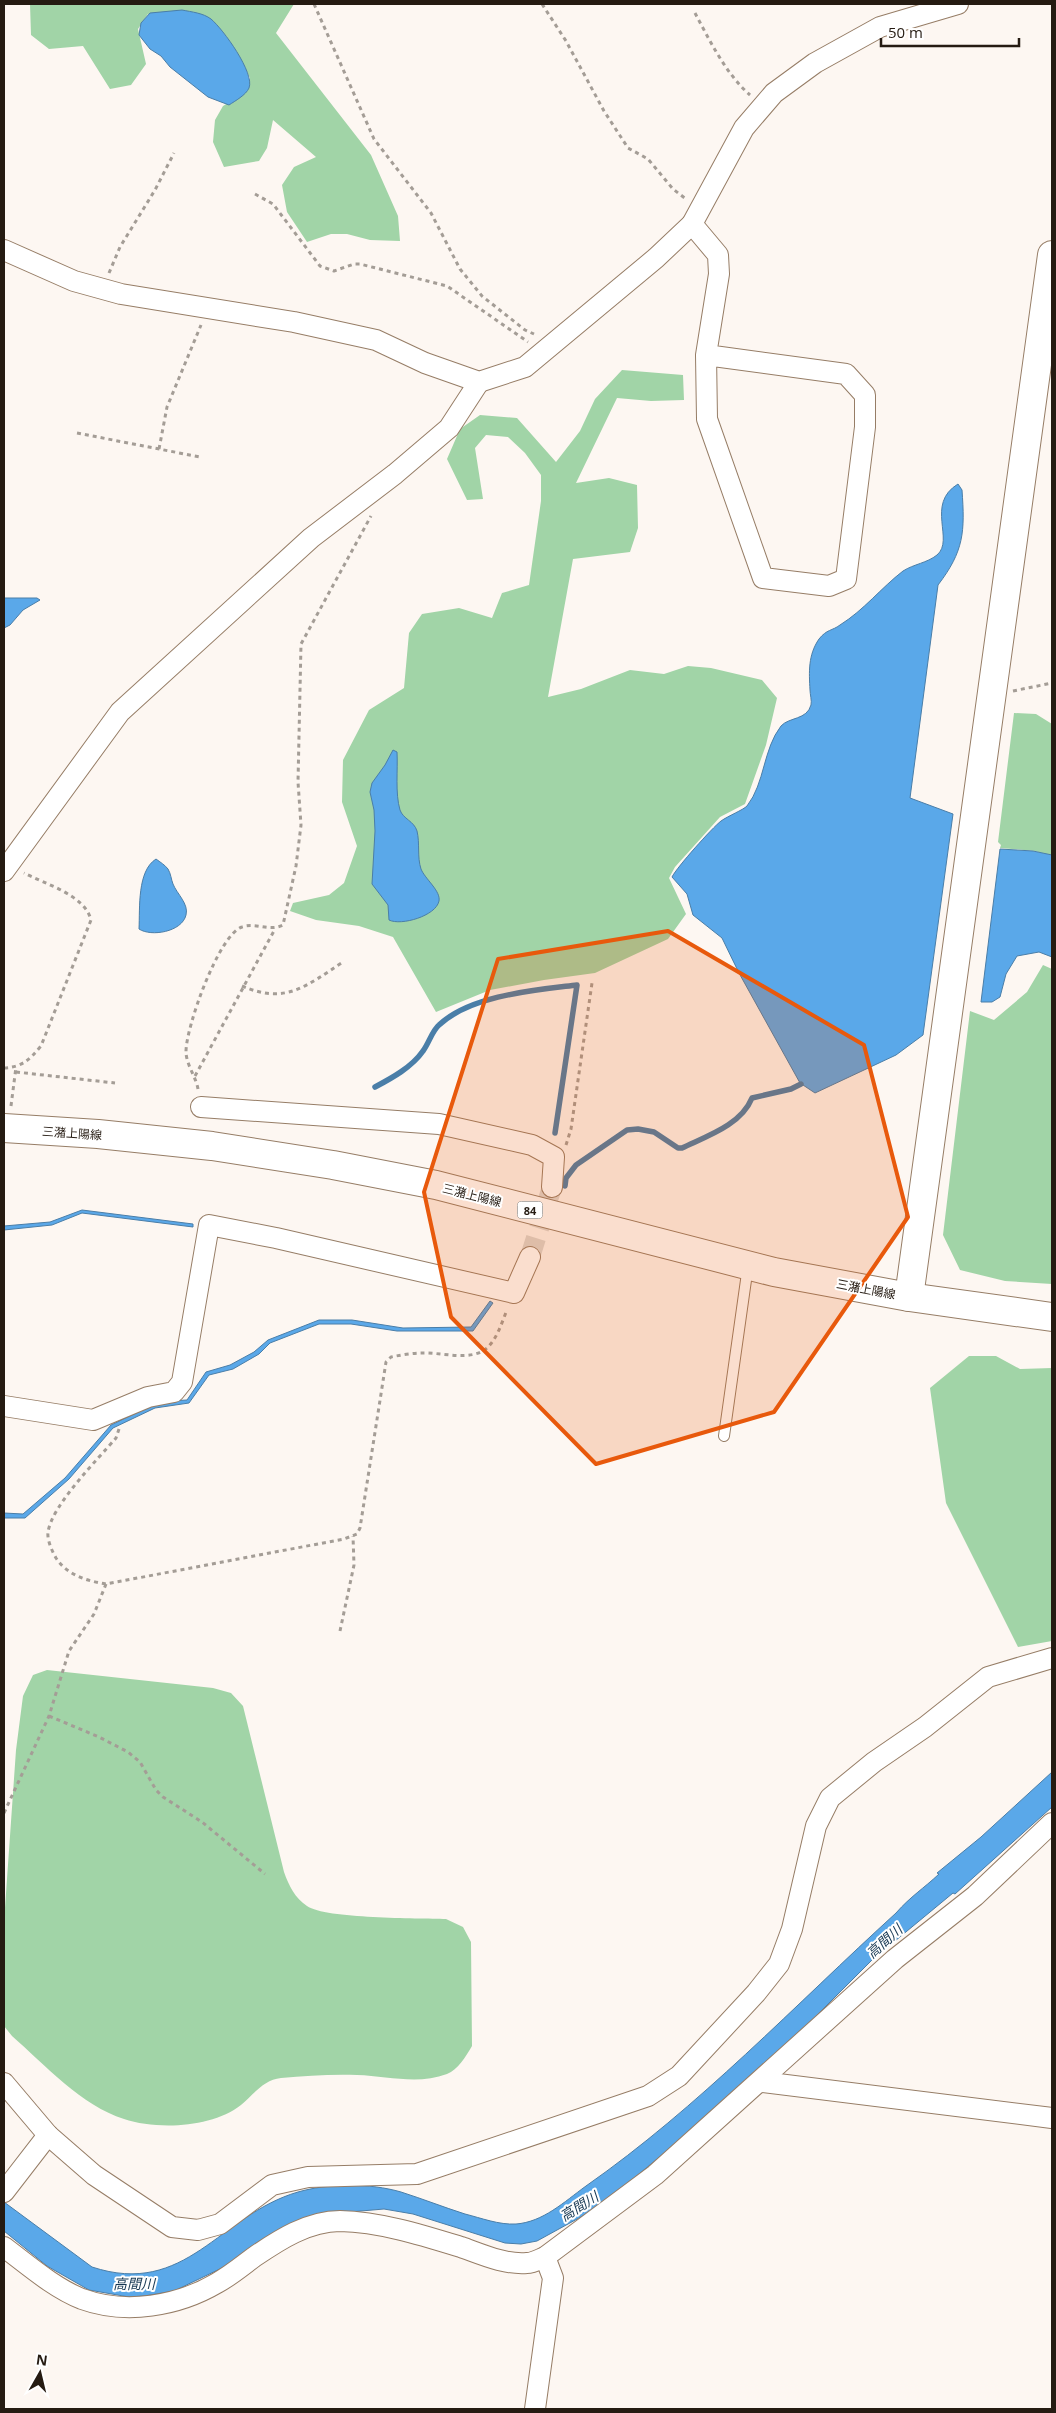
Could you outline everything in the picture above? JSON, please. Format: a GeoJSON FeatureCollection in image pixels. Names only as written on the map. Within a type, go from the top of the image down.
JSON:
{"type":"FeatureCollection","features":[{"type":"Feature","properties":{"kind":"main road"},"geometry":{"type":"LineString","coordinates":[[909,1297],[1052,255]]}},
{"type":"Feature","properties":{"kind":"main road","name":"三潴上陽線"},"geometry":{"type":"LineString","coordinates":[[7,1118],[98,1134],[202,1145],[334,1165],[436,1185],[748,1265],[909,1297],[1052,1317]]}},
{"type":"Feature","properties":{"kind":"street"},"geometry":{"type":"LineString","coordinates":[[4,250],[74,281],[104,290],[205,309],[294,322],[376,340],[425,363],[479,382],[525,367],[656,258],[696,217],[744,128],[769,100],[815,63],[880,27],[958,4]]}},
{"type":"Feature","properties":{"kind":"street"},"geometry":{"type":"LineString","coordinates":[[696,217],[718,255],[719,274],[706,355],[707,419],[763,578],[830,586],[846,579],[865,427],[865,395],[846,374],[706,355]]}},
{"type":"Feature","properties":{"kind":"street"},"geometry":{"type":"LineString","coordinates":[[6,868],[120,712],[311,538],[394,474],[449,428],[479,382]]}},
{"type":"Feature","properties":{"kind":"street"},"geometry":{"type":"LineString","coordinates":[[201,1107],[439,1124],[532,1145],[554,1157],[552,1187]]}},
{"type":"Feature","properties":{"kind":"street"},"geometry":{"type":"LineString","coordinates":[[4,1406],[93,1420],[148,1398],[174,1392],[182,1382],[209,1225],[276,1238],[514,1293],[530,1257]]}},
{"type":"Feature","properties":{"kind":"street"},"geometry":{"type":"LineString","coordinates":[[4,2082],[48,2135],[94,2175],[172,2227],[198,2230],[220,2224],[272,2186],[308,2177],[418,2174],[648,2096],[679,2076],[756,1993],[779,1964],[792,1929],[816,1826],[830,1798],[874,1762],[925,1727],[988,1677],[1052,1658]]}},
{"type":"Feature","properties":{"kind":"street"},"geometry":{"type":"LineString","coordinates":[[4,2246],[44,2277],[82,2298],[123,2307],[160,2305],[189,2298],[217,2283],[284,2237],[337,2221],[360,2222],[406,2230],[493,2258],[527,2263],[545,2258],[655,2176],[762,2082],[895,1960],[974,1896],[1052,1822]]}},
{"type":"Feature","properties":{"kind":"street"},"geometry":{"type":"LineString","coordinates":[[762,2082],[1052,2118]]}},
{"type":"Feature","properties":{"kind":"street"},"geometry":{"type":"LineString","coordinates":[[4,2192],[48,2135]]}},
{"type":"Feature","properties":{"kind":"street"},"geometry":{"type":"LineString","coordinates":[[535,2409],[553,2278],[545,2258]]}},
{"type":"Feature","properties":{"kind":"lane"},"geometry":{"type":"LineString","coordinates":[[724,1436],[748,1265]]}},
{"type":"Feature","properties":{"kind":"path"},"geometry":{"type":"LineString","coordinates":[[314,4],[374,139],[432,213],[460,269],[482,296],[547,348]]}},
{"type":"Feature","properties":{"kind":"path"},"geometry":{"type":"LineString","coordinates":[[542,4],[566,41],[604,111],[628,148],[648,158],[696,217]]}},
{"type":"Feature","properties":{"kind":"path"},"geometry":{"type":"LineString","coordinates":[[695,13],[739,86],[750,96],[769,100]]}},
{"type":"Feature","properties":{"kind":"path"},"geometry":{"type":"LineString","coordinates":[[104,290],[110,266],[155,190],[174,153]]}},
{"type":"Feature","properties":{"kind":"path"},"geometry":{"type":"LineString","coordinates":[[255,194],[273,204],[320,266],[334,271],[354,264],[360,264],[447,286],[547,348]]}},
{"type":"Feature","properties":{"kind":"path"},"geometry":{"type":"LineString","coordinates":[[159,449],[167,407],[205,309]]}},
{"type":"Feature","properties":{"kind":"path"},"geometry":{"type":"LineString","coordinates":[[77,432],[200,457]]}},
{"type":"Feature","properties":{"kind":"path"},"geometry":{"type":"LineString","coordinates":[[275,929],[254,925],[240,927],[224,943],[203,987],[188,1038],[186,1054],[194,1076],[275,929],[283,925],[296,866],[301,825],[298,782],[301,644],[376,508]]}},
{"type":"Feature","properties":{"kind":"path"},"geometry":{"type":"LineString","coordinates":[[993,694],[1052,683]]}},
{"type":"Feature","properties":{"kind":"path"},"geometry":{"type":"LineString","coordinates":[[4,1068],[16,1067],[27,1063],[41,1046],[91,920],[88,909],[73,897],[6,868]]}},
{"type":"Feature","properties":{"kind":"path"},"geometry":{"type":"LineString","coordinates":[[242,986],[259,993],[278,995],[304,987],[342,962]]}},
{"type":"Feature","properties":{"kind":"path"},"geometry":{"type":"LineString","coordinates":[[554,1157],[566,1146],[571,1129],[592,983]]}},
{"type":"Feature","properties":{"kind":"path"},"geometry":{"type":"LineString","coordinates":[[7,1118],[16,1067]]}},
{"type":"Feature","properties":{"kind":"path"},"geometry":{"type":"LineString","coordinates":[[16,1072],[115,1083]]}},
{"type":"Feature","properties":{"kind":"path"},"geometry":{"type":"LineString","coordinates":[[119,1430],[116,1438],[76,1484],[54,1517],[48,1533],[52,1551],[60,1564],[88,1581],[106,1584],[353,1536],[357,1534],[360,1528],[386,1362],[391,1357],[422,1353],[461,1355],[475,1353],[487,1348],[498,1331],[514,1293]]}},
{"type":"Feature","properties":{"kind":"path"},"geometry":{"type":"LineString","coordinates":[[340,1631],[354,1565],[353,1536]]}},
{"type":"Feature","properties":{"kind":"path"},"geometry":{"type":"LineString","coordinates":[[4,1813],[49,1716],[70,1651],[94,1614],[106,1584]]}},
{"type":"Feature","properties":{"kind":"path"},"geometry":{"type":"LineString","coordinates":[[49,1716],[99,1737],[128,1752],[140,1762],[156,1790],[163,1797],[202,1822],[265,1874]]}},
{"type":"Feature","properties":{"kind":"highlighted area"},"geometry":{"type":"Polygon","coordinates":[[[668,931],[864,1045],[908,1217],[774,1412],[596,1464],[451,1317],[424,1192],[498,959],[668,931]]]}},
{"type":"Feature","properties":{"kind":"green space"},"geometry":{"type":"Polygon","coordinates":[[[30,4],[294,4],[276,33],[371,155],[398,216],[400,241],[370,240],[347,234],[331,234],[307,242],[287,212],[282,185],[294,167],[316,157],[273,120],[267,148],[259,161],[224,167],[213,142],[215,120],[223,106],[238,97],[250,78],[231,44],[213,23],[202,17],[188,14],[148,14],[138,29],[146,64],[131,85],[110,89],[83,46],[49,49],[31,35],[30,4]]]}},
{"type":"Feature","properties":{"kind":"green space"},"geometry":{"type":"Polygon","coordinates":[[[622,370],[683,375],[684,400],[651,401],[617,398],[576,483],[609,478],[637,485],[638,528],[630,552],[573,559],[548,697],[581,689],[630,670],[664,674],[688,666],[711,668],[762,680],[777,698],[766,745],[745,804],[720,817],[675,867],[669,878],[686,914],[668,939],[595,973],[490,990],[436,1012],[393,937],[359,926],[316,920],[290,911],[293,903],[329,895],[344,883],[357,846],[342,802],[343,760],[369,710],[404,688],[409,633],[422,614],[459,608],[492,618],[502,593],[529,585],[541,501],[541,475],[525,453],[508,437],[486,435],[475,448],[483,499],[467,500],[447,459],[460,429],[480,415],[517,418],[556,462],[580,431],[595,399],[622,370]]]}},
{"type":"Feature","properties":{"kind":"green space"},"geometry":{"type":"Polygon","coordinates":[[[1014,713],[1036,714],[1052,724],[1052,856],[1035,851],[1000,848],[1001,845],[998,842],[1014,713]]]}},
{"type":"Feature","properties":{"kind":"green space"},"geometry":{"type":"Polygon","coordinates":[[[1043,965],[1052,969],[1052,1284],[1005,1281],[960,1270],[943,1235],[970,1011],[994,1020],[1027,992],[1043,965]]]}},
{"type":"Feature","properties":{"kind":"green space"},"geometry":{"type":"Polygon","coordinates":[[[969,1356],[996,1356],[1020,1369],[1052,1368],[1052,1641],[1018,1647],[946,1503],[930,1388],[969,1356]]]}},
{"type":"Feature","properties":{"kind":"green space"},"geometry":{"type":"Polygon","coordinates":[[[47,1670],[213,1688],[231,1693],[243,1706],[284,1872],[290,1887],[299,1899],[307,1906],[333,1913],[352,1916],[446,1919],[463,1927],[471,1942],[472,2046],[458,2066],[447,2074],[425,2079],[319,2075],[275,2079],[259,2088],[241,2105],[229,2113],[184,2125],[152,2125],[124,2119],[108,2113],[93,2104],[64,2083],[12,2036],[4,2026],[4,1922],[16,1750],[23,1696],[33,1675],[47,1670]]]}},
{"type":"Feature","properties":{"kind":"water"},"geometry":{"type":"Polygon","coordinates":[[[182,10],[201,14],[211,19],[230,41],[243,62],[250,81],[249,88],[248,91],[229,105],[208,97],[170,67],[161,56],[150,49],[139,35],[141,23],[150,13],[182,10]]]}},
{"type":"Feature","properties":{"kind":"water"},"geometry":{"type":"Polygon","coordinates":[[[958,484],[962,490],[963,530],[953,562],[938,585],[910,798],[953,814],[923,1035],[896,1055],[815,1093],[800,1083],[739,973],[722,938],[693,915],[687,894],[672,877],[687,857],[717,825],[747,806],[757,787],[775,735],[784,723],[802,716],[809,710],[811,703],[810,664],[815,645],[819,639],[825,633],[857,613],[903,571],[937,555],[942,548],[943,540],[943,501],[948,492],[958,484]]]}},
{"type":"Feature","properties":{"kind":"water"},"geometry":{"type":"Polygon","coordinates":[[[4,598],[37,598],[40,600],[23,610],[10,625],[4,628],[4,598]]]}},
{"type":"Feature","properties":{"kind":"water"},"geometry":{"type":"Polygon","coordinates":[[[393,750],[397,752],[397,789],[400,810],[403,816],[416,828],[421,869],[439,897],[439,901],[432,911],[409,921],[401,922],[389,920],[388,905],[372,884],[375,831],[374,810],[370,792],[372,783],[393,750]]]}},
{"type":"Feature","properties":{"kind":"water"},"geometry":{"type":"Polygon","coordinates":[[[1000,849],[1033,851],[1052,855],[1052,957],[1039,952],[1017,956],[1006,974],[1000,997],[992,1002],[981,1002],[1000,849]]]}},
{"type":"Feature","properties":{"kind":"water"},"geometry":{"type":"Polygon","coordinates":[[[156,859],[168,869],[173,884],[186,907],[186,915],[183,921],[173,929],[151,933],[139,929],[140,901],[145,872],[156,859]]]}},
{"type":"Feature","properties":{"kind":"water"},"geometry":{"type":"Polygon","coordinates":[[[82,1210],[193,1224],[193,1227],[82,1213],[52,1225],[4,1230],[4,1226],[50,1222],[82,1210]]]}},
{"type":"Feature","properties":{"kind":"water"},"geometry":{"type":"Polygon","coordinates":[[[490,1301],[493,1303],[473,1331],[397,1331],[351,1324],[319,1324],[270,1343],[259,1354],[233,1369],[209,1375],[189,1403],[155,1408],[113,1428],[69,1479],[25,1518],[4,1518],[4,1513],[23,1514],[65,1478],[111,1425],[153,1405],[169,1401],[187,1400],[206,1372],[230,1365],[254,1352],[268,1340],[319,1320],[352,1320],[403,1328],[471,1327],[490,1301]]]}},
{"type":"Feature","properties":{"kind":"water","name":"高間川"},"geometry":{"type":"Polygon","coordinates":[[[1052,1772],[1052,1807],[955,1894],[953,1893],[872,1960],[793,2039],[697,2126],[599,2207],[537,2241],[521,2244],[505,2243],[413,2214],[384,2209],[338,2213],[241,2256],[224,2267],[174,2291],[129,2297],[89,2290],[47,2266],[4,2231],[4,2202],[92,2267],[125,2274],[153,2272],[178,2263],[201,2250],[270,2203],[298,2192],[323,2187],[350,2185],[389,2189],[465,2214],[503,2223],[516,2224],[535,2219],[561,2205],[668,2123],[746,2054],[939,1874],[937,1873],[981,1837],[1052,1772]]]}},
{"type":"Feature","properties":{"kind":"waterway"},"geometry":{"type":"LineString","coordinates":[[375,1087],[395,1076],[413,1062],[423,1051],[434,1030],[452,1015],[486,1000],[524,992],[577,985],[555,1133]]}},
{"type":"Feature","properties":{"kind":"waterway"},"geometry":{"type":"LineString","coordinates":[[565,1186],[566,1178],[576,1165],[627,1130],[638,1129],[654,1132],[678,1148],[682,1148],[732,1123],[740,1116],[752,1098],[791,1089],[801,1084]]}},
{"type":"Feature","properties":{"kind":"tunnel"},"geometry":{"type":"LineString","coordinates":[[530,1257],[552,1187]]}}]}
